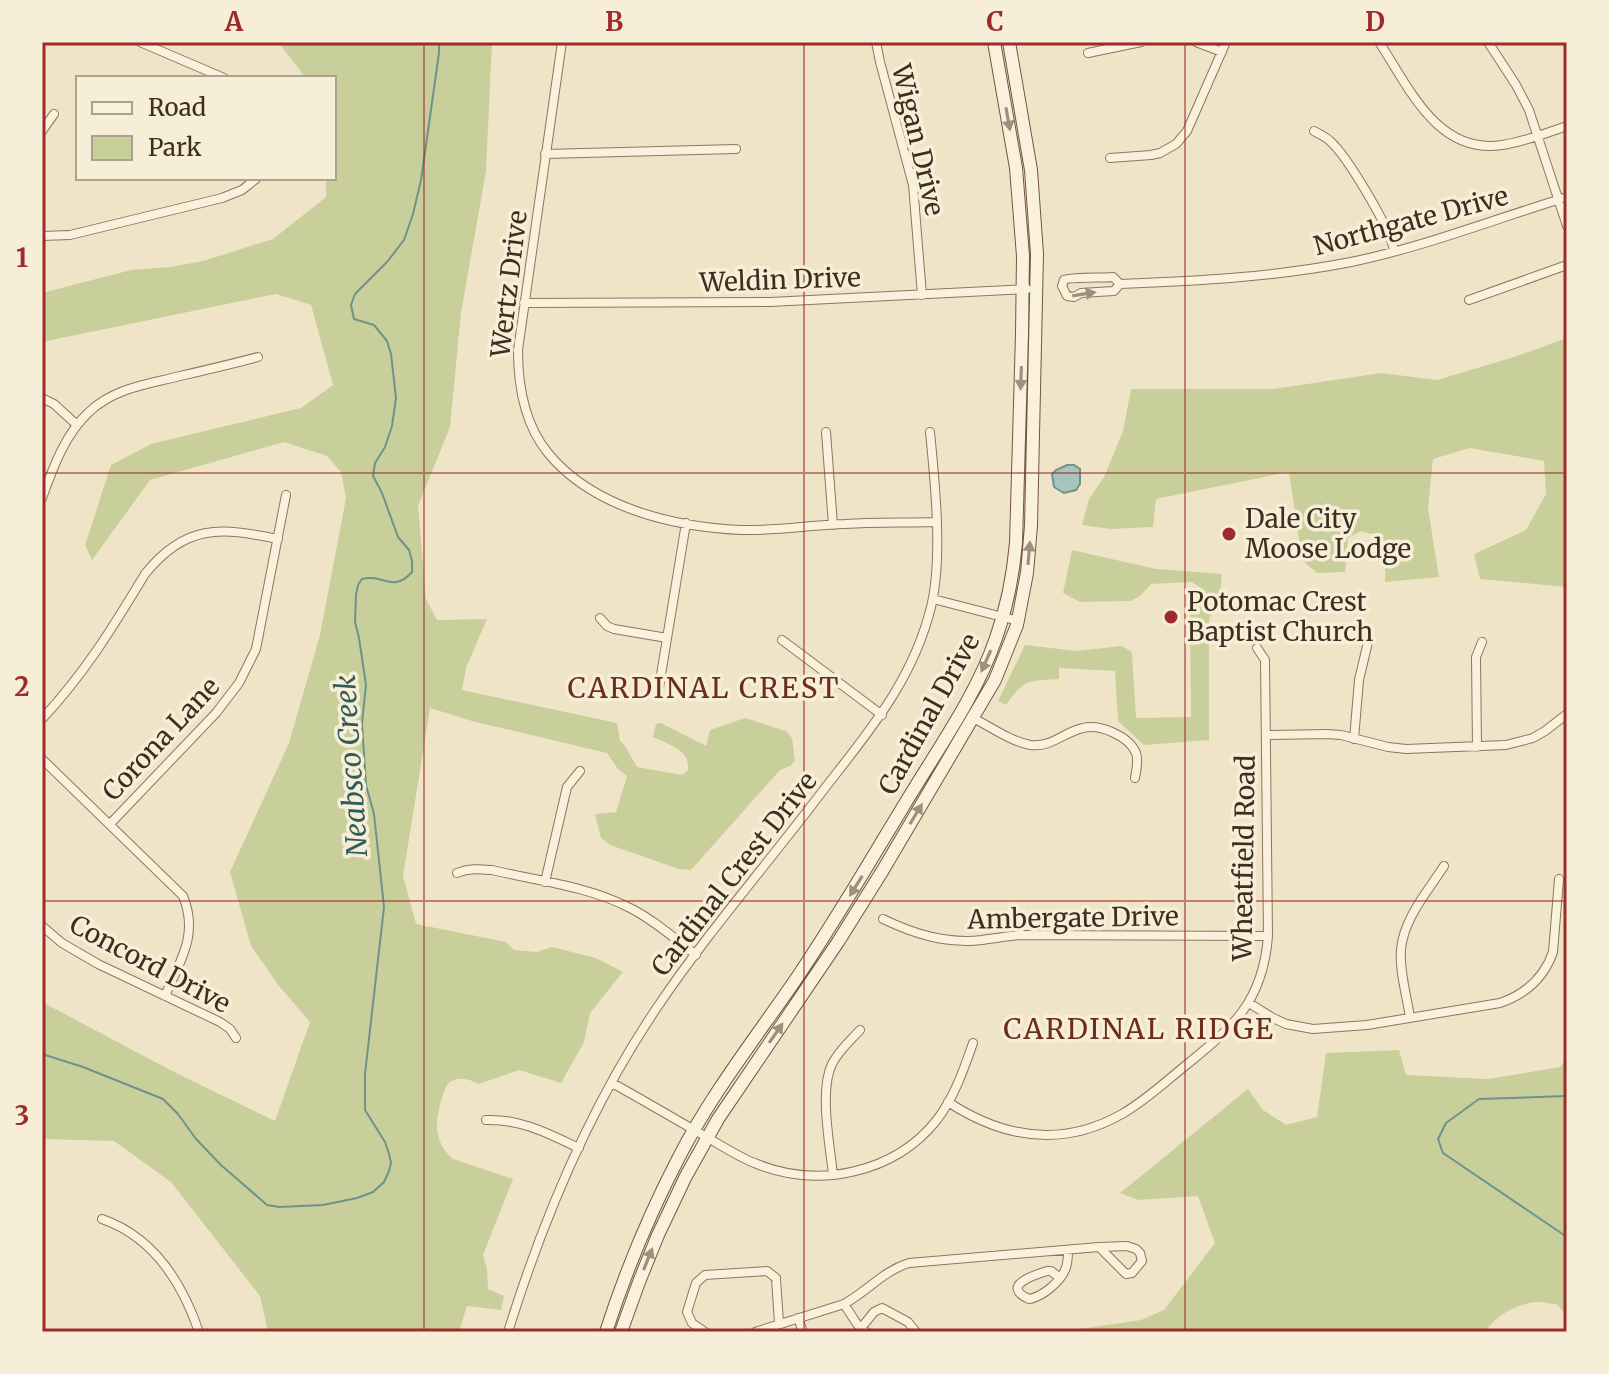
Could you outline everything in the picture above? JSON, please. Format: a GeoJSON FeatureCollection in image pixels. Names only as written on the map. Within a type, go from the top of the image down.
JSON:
{"type":"FeatureCollection","features":[{"type":"Feature","properties":{"kind":"main road","name":"Cardinal Drive"},"geometry":{"type":"LineString","coordinates":[[621,1332],[658,1235],[707,1137],[748,1071],[838,942],[995,680],[1018,621],[1030,545],[1030,289],[1016,168],[994,42]]}},
{"type":"Feature","properties":{"kind":"main road","name":"Cardinal Drive"},"geometry":{"type":"LineString","coordinates":[[606,1332],[629,1267],[678,1157],[872,860],[970,695],[990,654],[1003,617],[1016,543],[1035,220],[1031,170],[1009,42]]}},
{"type":"Feature","properties":{"kind":"street"},"geometry":{"type":"LineString","coordinates":[[140,42],[219,76]]}},
{"type":"Feature","properties":{"kind":"street","name":"Wertz Drive"},"geometry":{"type":"LineString","coordinates":[[562,42],[518,350],[519,382],[528,417],[546,452],[566,471],[598,493],[633,509],[686,523],[743,530],[936,522]]}},
{"type":"Feature","properties":{"kind":"street","name":"Wigan Drive"},"geometry":{"type":"LineString","coordinates":[[876,42],[913,185],[922,295]]}},
{"type":"Feature","properties":{"kind":"street"},"geometry":{"type":"LineString","coordinates":[[1088,53],[1141,42]]}},
{"type":"Feature","properties":{"kind":"street"},"geometry":{"type":"LineString","coordinates":[[1196,42],[1222,52]]}},
{"type":"Feature","properties":{"kind":"street"},"geometry":{"type":"LineString","coordinates":[[1110,158],[1151,155],[1176,144],[1187,131],[1226,42]]}},
{"type":"Feature","properties":{"kind":"street"},"geometry":{"type":"LineString","coordinates":[[1379,42],[1426,114],[1449,135],[1484,146],[1510,144],[1567,126]]}},
{"type":"Feature","properties":{"kind":"street"},"geometry":{"type":"LineString","coordinates":[[1488,42],[1523,97],[1563,198],[1567,226]]}},
{"type":"Feature","properties":{"kind":"street"},"geometry":{"type":"LineString","coordinates":[[42,131],[54,114]]}},
{"type":"Feature","properties":{"kind":"street"},"geometry":{"type":"LineString","coordinates":[[1314,131],[1332,142],[1358,180],[1390,235],[1394,251]]}},
{"type":"Feature","properties":{"kind":"street"},"geometry":{"type":"LineString","coordinates":[[545,154],[736,149]]}},
{"type":"Feature","properties":{"kind":"street"},"geometry":{"type":"LineString","coordinates":[[42,236],[70,235],[222,198],[242,190],[254,180]]}},
{"type":"Feature","properties":{"kind":"street","name":"Northgate Drive"},"geometry":{"type":"LineString","coordinates":[[1120,284],[1114,291],[1081,293],[1074,297],[1067,296],[1062,286],[1066,278],[1072,277],[1113,277],[1120,284],[1206,281],[1318,268],[1394,251],[1563,198]]}},
{"type":"Feature","properties":{"kind":"street"},"geometry":{"type":"LineString","coordinates":[[1469,300],[1567,265]]}},
{"type":"Feature","properties":{"kind":"street","name":"Weldin Drive"},"geometry":{"type":"LineString","coordinates":[[524,303],[770,302],[1030,289]]}},
{"type":"Feature","properties":{"kind":"street"},"geometry":{"type":"LineString","coordinates":[[42,498],[56,462],[77,425],[98,404],[121,391],[258,357]]}},
{"type":"Feature","properties":{"kind":"street"},"geometry":{"type":"LineString","coordinates":[[42,398],[54,404],[77,425]]}},
{"type":"Feature","properties":{"kind":"street"},"geometry":{"type":"LineString","coordinates":[[826,432],[833,525]]}},
{"type":"Feature","properties":{"kind":"street","name":"Cardinal Crest Drive"},"geometry":{"type":"LineString","coordinates":[[508,1332],[539,1241],[579,1148],[612,1083],[657,1008],[882,715],[916,653],[933,599],[935,574],[936,522],[930,432]]}},
{"type":"Feature","properties":{"kind":"street","name":"Corona Lane"},"geometry":{"type":"LineString","coordinates":[[110,824],[216,713],[247,670],[260,638],[286,495]]}},
{"type":"Feature","properties":{"kind":"street"},"geometry":{"type":"LineString","coordinates":[[659,687],[686,523]]}},
{"type":"Feature","properties":{"kind":"street"},"geometry":{"type":"LineString","coordinates":[[42,719],[100,649],[145,574],[172,547],[194,535],[226,530],[278,539]]}},
{"type":"Feature","properties":{"kind":"street"},"geometry":{"type":"LineString","coordinates":[[933,599],[1018,621]]}},
{"type":"Feature","properties":{"kind":"street"},"geometry":{"type":"LineString","coordinates":[[600,618],[614,629],[667,638]]}},
{"type":"Feature","properties":{"kind":"street"},"geometry":{"type":"LineString","coordinates":[[782,640],[882,715]]}},
{"type":"Feature","properties":{"kind":"street"},"geometry":{"type":"LineString","coordinates":[[1354,739],[1359,680],[1368,642]]}},
{"type":"Feature","properties":{"kind":"street"},"geometry":{"type":"LineString","coordinates":[[1477,747],[1476,657],[1482,642]]}},
{"type":"Feature","properties":{"kind":"street","name":"Wheatfield Road"},"geometry":{"type":"LineString","coordinates":[[948,1102],[977,1119],[1007,1130],[1048,1135],[1089,1129],[1136,1105],[1215,1041],[1242,1014],[1261,974],[1268,936],[1265,660],[1257,648]]}},
{"type":"Feature","properties":{"kind":"street"},"geometry":{"type":"LineString","coordinates":[[1267,735],[1327,734],[1406,749],[1506,745],[1533,738],[1567,714]]}},
{"type":"Feature","properties":{"kind":"street"},"geometry":{"type":"LineString","coordinates":[[973,718],[1030,745],[1050,743],[1074,730],[1095,727],[1129,744],[1137,758],[1135,778]]}},
{"type":"Feature","properties":{"kind":"street"},"geometry":{"type":"LineString","coordinates":[[42,759],[180,892],[190,925],[188,942],[165,996]]}},
{"type":"Feature","properties":{"kind":"street"},"geometry":{"type":"LineString","coordinates":[[545,882],[567,787],[580,771]]}},
{"type":"Feature","properties":{"kind":"street"},"geometry":{"type":"LineString","coordinates":[[1410,1018],[1401,960],[1404,936],[1413,914],[1444,866]]}},
{"type":"Feature","properties":{"kind":"street"},"geometry":{"type":"LineString","coordinates":[[457,873],[475,869],[492,870],[593,893],[646,917],[696,955]]}},
{"type":"Feature","properties":{"kind":"street"},"geometry":{"type":"LineString","coordinates":[[1249,1003],[1286,1024],[1313,1029],[1367,1025],[1511,999],[1529,988],[1544,971],[1553,952],[1559,879]]}},
{"type":"Feature","properties":{"kind":"street","name":"Ambergate Drive"},"geometry":{"type":"LineString","coordinates":[[883,919],[909,932],[948,940],[1020,935],[1268,936]]}},
{"type":"Feature","properties":{"kind":"street","name":"Concord Drive"},"geometry":{"type":"LineString","coordinates":[[42,926],[83,956],[220,1022],[236,1038]]}},
{"type":"Feature","properties":{"kind":"street"},"geometry":{"type":"LineString","coordinates":[[833,1175],[827,1077],[837,1055],[860,1030]]}},
{"type":"Feature","properties":{"kind":"street"},"geometry":{"type":"LineString","coordinates":[[612,1083],[739,1156],[774,1170],[833,1175],[868,1168],[899,1153],[926,1132],[938,1119],[959,1082],[973,1043]]}},
{"type":"Feature","properties":{"kind":"street"},"geometry":{"type":"LineString","coordinates":[[486,1120],[529,1125],[579,1148]]}},
{"type":"Feature","properties":{"kind":"street"},"geometry":{"type":"LineString","coordinates":[[102,1219],[139,1238],[165,1265],[184,1293],[199,1332]]}},
{"type":"Feature","properties":{"kind":"street"},"geometry":{"type":"LineString","coordinates":[[755,1332],[844,1304],[889,1271],[909,1263],[1099,1247],[1131,1246],[1140,1253],[1142,1261],[1132,1273],[1126,1274],[1099,1247]]}},
{"type":"Feature","properties":{"kind":"street"},"geometry":{"type":"LineString","coordinates":[[1060,1278],[1047,1271],[1022,1281],[1018,1291],[1024,1298],[1034,1299],[1060,1278],[1067,1266],[1068,1250]]}},
{"type":"Feature","properties":{"kind":"street"},"geometry":{"type":"LineString","coordinates":[[705,1332],[692,1323],[687,1312],[696,1283],[705,1275],[756,1271],[771,1273],[776,1278],[779,1323]]}},
{"type":"Feature","properties":{"kind":"street"},"geometry":{"type":"LineString","coordinates":[[844,1304],[863,1330],[874,1312],[882,1308],[908,1322],[916,1332]]}},
{"type":"Feature","properties":{"kind":"street"},"geometry":{"type":"LineString","coordinates":[[798,1318],[803,1332]]}},
{"type":"Feature","properties":{"kind":"green space"},"geometry":{"type":"Polygon","coordinates":[[[278,42],[492,42],[486,171],[461,313],[450,427],[418,506],[426,599],[437,620],[487,619],[466,668],[462,690],[617,723],[620,741],[637,767],[682,775],[688,770],[682,752],[653,737],[656,724],[661,723],[706,746],[710,730],[745,718],[786,731],[792,738],[795,761],[780,770],[691,870],[679,869],[610,845],[601,838],[595,814],[616,812],[627,776],[607,753],[430,708],[403,876],[416,924],[506,942],[514,950],[537,952],[552,947],[596,958],[623,972],[590,1013],[584,1042],[561,1083],[519,1070],[479,1084],[457,1079],[446,1088],[438,1112],[437,1129],[446,1152],[453,1159],[513,1179],[483,1255],[488,1289],[504,1296],[501,1310],[467,1306],[459,1332],[268,1332],[260,1296],[171,1182],[114,1141],[42,1139],[42,1002],[275,1121],[310,1022],[279,986],[251,946],[230,872],[289,743],[320,635],[346,498],[341,472],[327,456],[284,442],[150,480],[92,560],[85,545],[111,465],[151,444],[301,408],[333,385],[311,305],[276,294],[42,342],[42,293],[131,270],[203,261],[273,239],[326,197],[326,180],[336,180],[336,76],[304,76],[278,42]]]}},
{"type":"Feature","properties":{"kind":"green space"},"geometry":{"type":"Polygon","coordinates":[[[1567,338],[1567,587],[1480,579],[1474,554],[1526,530],[1546,494],[1544,461],[1470,448],[1433,459],[1428,508],[1439,577],[1385,582],[1386,553],[1378,536],[1361,531],[1348,538],[1345,572],[1317,573],[1302,560],[1289,472],[1156,499],[1153,527],[1111,529],[1082,525],[1089,499],[1104,477],[1123,431],[1131,389],[1274,389],[1381,373],[1437,380],[1567,338]]]}},
{"type":"Feature","properties":{"kind":"green space"},"geometry":{"type":"Polygon","coordinates":[[[1072,550],[1156,569],[1222,574],[1219,604],[1209,619],[1209,740],[1144,745],[1118,721],[1115,671],[1059,668],[1059,679],[1028,683],[1006,705],[998,701],[1025,645],[1077,651],[1121,646],[1132,653],[1136,718],[1191,717],[1190,614],[1201,600],[1202,589],[1192,582],[1151,584],[1131,601],[1080,602],[1063,593],[1072,550]]]}},
{"type":"Feature","properties":{"kind":"green space"},"geometry":{"type":"Polygon","coordinates":[[[1399,1050],[1406,1075],[1488,1079],[1560,1067],[1567,1057],[1567,1316],[1557,1304],[1537,1302],[1508,1311],[1486,1332],[1077,1332],[1141,1320],[1164,1310],[1215,1243],[1198,1196],[1138,1200],[1120,1193],[1248,1089],[1263,1110],[1286,1125],[1317,1117],[1326,1053],[1399,1050]]]}},
{"type":"Feature","properties":{"kind":"water"},"geometry":{"type":"Polygon","coordinates":[[[1067,465],[1080,469],[1080,484],[1076,490],[1064,493],[1054,487],[1052,474],[1067,465]]]}},
{"type":"Feature","properties":{"kind":"waterway","name":"Neabsco Creek"},"geometry":{"type":"LineString","coordinates":[[42,1054],[163,1099],[221,1165],[267,1205],[323,1205],[357,1198],[373,1192],[384,1182],[389,1171],[391,1163],[385,1142],[365,1110],[365,1074],[384,907],[374,814],[366,785],[362,723],[366,685],[355,622],[356,595],[362,579],[399,582],[412,572],[412,561],[409,550],[398,537],[373,476],[375,463],[385,447],[392,426],[396,398],[391,354],[387,341],[374,325],[354,319],[351,305],[355,294],[404,240],[413,214],[421,180],[439,42]]}},
{"type":"Feature","properties":{"kind":"waterway"},"geometry":{"type":"LineString","coordinates":[[1567,1096],[1479,1099],[1446,1123],[1438,1139],[1443,1153],[1567,1237]]}},
{"type":"Feature","properties":{"kind":"place","name":"Dale City Moose Lodge"},"geometry":{"type":"Point","coordinates":[1229,534]}},
{"type":"Feature","properties":{"kind":"place","name":"Potomac Crest Baptist Church"},"geometry":{"type":"Point","coordinates":[1171,617]}},
{"type":"Feature","properties":{"kind":"district","name":"CARDINAL CREST"},"geometry":{"type":"Point","coordinates":[704,688]}},
{"type":"Feature","properties":{"kind":"district","name":"CARDINAL RIDGE"},"geometry":{"type":"Point","coordinates":[1139,1029]}}]}
